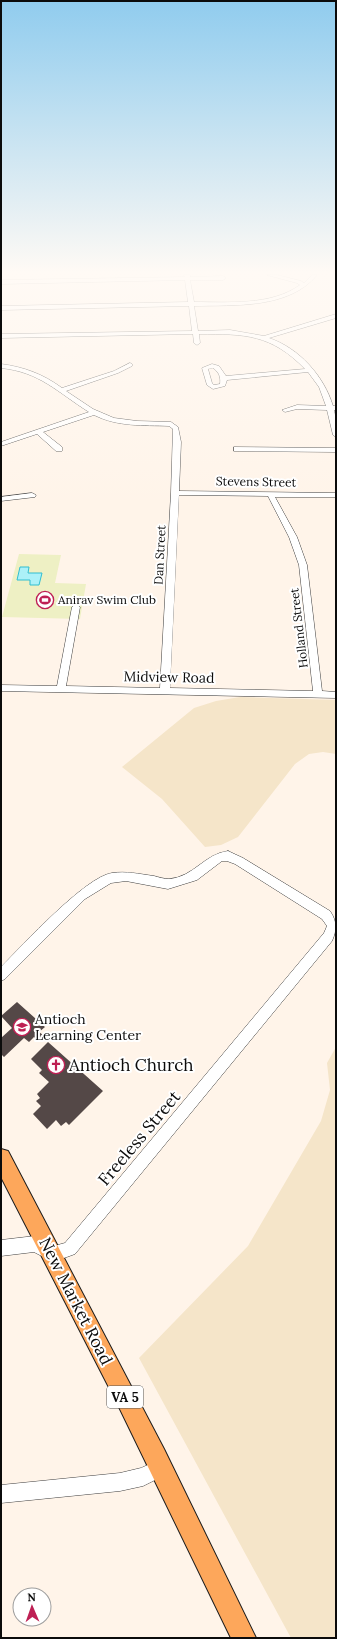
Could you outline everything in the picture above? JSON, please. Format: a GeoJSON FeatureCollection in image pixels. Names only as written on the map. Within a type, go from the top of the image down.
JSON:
{"type":"FeatureCollection","features":[{"type":"Feature","properties":{"kind":"main road","name":"New Market Road"},"geometry":{"type":"LineString","coordinates":[[1,1158],[53,1254],[209,1562],[244,1638]]}},
{"type":"Feature","properties":{"kind":"street"},"geometry":{"type":"LineString","coordinates":[[291,351],[318,379],[333,408],[336,435]]}},
{"type":"Feature","properties":{"kind":"street"},"geometry":{"type":"LineString","coordinates":[[62,390],[116,372],[130,365]]}},
{"type":"Feature","properties":{"kind":"street"},"geometry":{"type":"LineString","coordinates":[[1,366],[16,367],[33,372],[95,412]]}},
{"type":"Feature","properties":{"kind":"street"},"geometry":{"type":"LineString","coordinates":[[224,378],[310,370]]}},
{"type":"Feature","properties":{"kind":"street"},"geometry":{"type":"LineString","coordinates":[[285,410],[297,407],[333,408]]}},
{"type":"Feature","properties":{"kind":"street"},"geometry":{"type":"LineString","coordinates":[[1,444],[95,412]]}},
{"type":"Feature","properties":{"kind":"street","name":"Dan Street"},"geometry":{"type":"LineString","coordinates":[[95,412],[104,417],[119,421],[170,424],[176,428],[177,442],[175,493],[165,691]]}},
{"type":"Feature","properties":{"kind":"street"},"geometry":{"type":"LineString","coordinates":[[39,432],[59,449]]}},
{"type":"Feature","properties":{"kind":"street"},"geometry":{"type":"LineString","coordinates":[[237,449],[336,450]]}},
{"type":"Feature","properties":{"kind":"street","name":"Stevens Street"},"geometry":{"type":"LineString","coordinates":[[175,493],[336,495]]}},
{"type":"Feature","properties":{"kind":"street","name":"Holland Street"},"geometry":{"type":"LineString","coordinates":[[270,494],[290,528],[300,552],[303,565],[318,695]]}},
{"type":"Feature","properties":{"kind":"street"},"geometry":{"type":"LineString","coordinates":[[1,499],[32,495]]}},
{"type":"Feature","properties":{"kind":"street"},"geometry":{"type":"LineString","coordinates":[[61,689],[76,607]]}},
{"type":"Feature","properties":{"kind":"street","name":"Midview Road"},"geometry":{"type":"LineString","coordinates":[[1,688],[336,695]]}},
{"type":"Feature","properties":{"kind":"street","name":"Freeless Street"},"geometry":{"type":"LineString","coordinates":[[1,975],[81,896],[99,883],[109,878],[126,876],[158,883],[175,883],[193,877],[216,859],[223,856],[232,857],[239,861],[326,915],[332,923],[333,930],[328,937],[74,1243],[66,1251],[53,1254]]}},
{"type":"Feature","properties":{"kind":"street"},"geometry":{"type":"LineString","coordinates":[[1,1248],[35,1244],[53,1254]]}},
{"type":"Feature","properties":{"kind":"street"},"geometry":{"type":"LineString","coordinates":[[1,1494],[120,1482],[143,1477],[161,1468]]}},
{"type":"Feature","properties":{"kind":"shaded area"},"geometry":{"type":"Polygon","coordinates":[[[240,697],[336,700],[336,754],[323,752],[309,754],[295,764],[238,837],[221,845],[205,847],[162,799],[122,767],[194,708],[216,701],[240,697]]]}},
{"type":"Feature","properties":{"kind":"shaded area"},"geometry":{"type":"Polygon","coordinates":[[[336,1047],[336,1638],[291,1638],[139,1358],[248,1246],[321,1121],[330,1090],[327,1063],[336,1047]]]}},
{"type":"Feature","properties":{"kind":"green space","name":"Anirav Swim Club"},"geometry":{"type":"Polygon","coordinates":[[[19,554],[61,555],[55,583],[86,584],[80,619],[2,617],[19,554]]]}},
{"type":"Feature","properties":{"kind":"water"},"geometry":{"type":"Polygon","coordinates":[[[20,567],[29,567],[28,573],[42,573],[39,585],[30,585],[30,580],[17,580],[20,567]]]}},
{"type":"Feature","properties":{"kind":"building"},"geometry":{"type":"Polygon","coordinates":[[[17,1002],[45,1027],[39,1032],[43,1035],[38,1040],[34,1037],[29,1042],[24,1038],[4,1057],[1,1054],[1,1038],[12,1028],[1,1016],[17,1002]]]}},
{"type":"Feature","properties":{"kind":"building","name":"Antioch Church"},"geometry":{"type":"Polygon","coordinates":[[[48,1042],[103,1091],[69,1125],[66,1122],[61,1126],[56,1120],[47,1129],[33,1114],[41,1106],[36,1101],[40,1098],[37,1094],[49,1082],[39,1073],[42,1070],[31,1059],[48,1042]]]}},
{"type":"Feature","properties":{"kind":"place","name":"Anirav Swim Club"},"geometry":{"type":"Point","coordinates":[45,600]}},
{"type":"Feature","properties":{"kind":"place","name":"Antioch Learning Center"},"geometry":{"type":"Point","coordinates":[22,1027]}},
{"type":"Feature","properties":{"kind":"place","name":"Antioch Church"},"geometry":{"type":"Point","coordinates":[56,1065]}}]}
